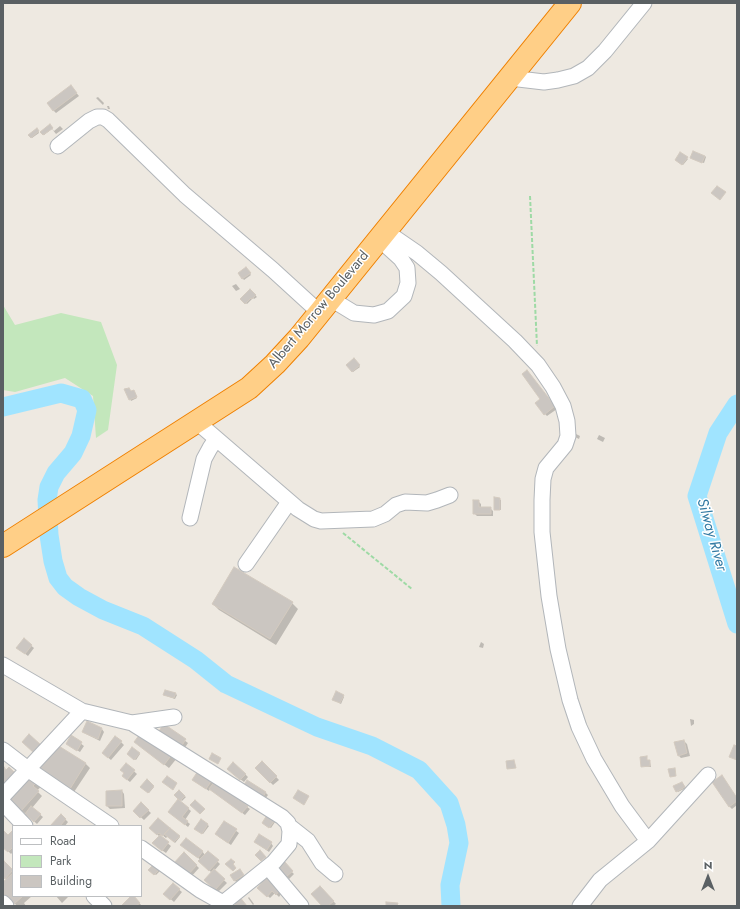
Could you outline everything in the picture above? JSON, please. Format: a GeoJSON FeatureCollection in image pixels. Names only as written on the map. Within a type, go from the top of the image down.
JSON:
{"type":"FeatureCollection","features":[{"type":"Feature","properties":{"kind":"highway","name":"Albert Morrow Boulevard"},"geometry":{"type":"LineString","coordinates":[[3,546],[249,388],[275,364],[325,306],[570,3]]}},
{"type":"Feature","properties":{"kind":"street"},"geometry":{"type":"LineString","coordinates":[[510,78],[544,82],[574,76],[588,68],[605,51],[644,3]]}},
{"type":"Feature","properties":{"kind":"street"},"geometry":{"type":"LineString","coordinates":[[58,146],[93,119],[102,117],[108,120],[185,195],[273,270],[325,306],[354,313],[374,315],[388,310],[404,296],[408,283],[407,268],[401,258],[382,235]]}},
{"type":"Feature","properties":{"kind":"street"},"geometry":{"type":"LineString","coordinates":[[382,235],[417,253],[515,341],[538,365],[560,400],[567,421],[568,436],[565,445],[546,468],[543,479],[542,532],[549,596],[564,678],[579,727],[594,759],[622,806],[648,841]]}},
{"type":"Feature","properties":{"kind":"street"},"geometry":{"type":"LineString","coordinates":[[197,422],[294,505],[314,519],[330,522],[373,518],[385,514],[396,506],[405,502],[427,503],[450,495]]}},
{"type":"Feature","properties":{"kind":"street"},"geometry":{"type":"LineString","coordinates":[[190,518],[204,459],[216,439]]}},
{"type":"Feature","properties":{"kind":"street"},"geometry":{"type":"LineString","coordinates":[[246,564],[294,505]]}},
{"type":"Feature","properties":{"kind":"street"},"geometry":{"type":"LineString","coordinates":[[3,665],[82,711],[132,722],[174,717]]}},
{"type":"Feature","properties":{"kind":"street"},"geometry":{"type":"LineString","coordinates":[[3,796],[29,770],[82,711]]}},
{"type":"Feature","properties":{"kind":"street"},"geometry":{"type":"LineString","coordinates":[[132,722],[282,817],[289,826],[308,842],[319,860],[335,874]]}},
{"type":"Feature","properties":{"kind":"street"},"geometry":{"type":"LineString","coordinates":[[3,750],[29,770],[110,825]]}},
{"type":"Feature","properties":{"kind":"street"},"geometry":{"type":"LineString","coordinates":[[580,906],[600,880],[648,841],[708,775]]}},
{"type":"Feature","properties":{"kind":"street"},"geometry":{"type":"LineString","coordinates":[[3,803],[25,825]]}},
{"type":"Feature","properties":{"kind":"street"},"geometry":{"type":"LineString","coordinates":[[142,849],[221,905],[268,867],[289,844],[289,826]]}},
{"type":"Feature","properties":{"kind":"street"},"geometry":{"type":"LineString","coordinates":[[268,867],[301,906]]}},
{"type":"Feature","properties":{"kind":"street"},"geometry":{"type":"LineString","coordinates":[[95,897],[104,906]]}},
{"type":"Feature","properties":{"kind":"street"},"geometry":{"type":"LineString","coordinates":[[3,903],[6,906]]}},
{"type":"Feature","properties":{"kind":"path"},"geometry":{"type":"LineString","coordinates":[[530,196],[538,365]]}},
{"type":"Feature","properties":{"kind":"path"},"geometry":{"type":"LineString","coordinates":[[330,522],[412,589]]}},
{"type":"Feature","properties":{"kind":"green space"},"geometry":{"type":"Polygon","coordinates":[[[3,305],[15,325],[61,313],[101,322],[117,365],[108,430],[96,438],[93,396],[65,378],[15,392],[3,390],[3,305]]]}},
{"type":"Feature","properties":{"kind":"building"},"geometry":{"type":"Polygon","coordinates":[[[71,85],[77,93],[53,111],[47,103],[71,85]]]}},
{"type":"Feature","properties":{"kind":"building"},"geometry":{"type":"Polygon","coordinates":[[[50,124],[53,128],[43,135],[40,132],[50,124]]]}},
{"type":"Feature","properties":{"kind":"building"},"geometry":{"type":"Polygon","coordinates":[[[37,128],[39,131],[31,138],[28,135],[37,128]]]}},
{"type":"Feature","properties":{"kind":"building"},"geometry":{"type":"Polygon","coordinates":[[[693,151],[705,156],[702,163],[690,158],[693,151]]]}},
{"type":"Feature","properties":{"kind":"building"},"geometry":{"type":"Polygon","coordinates":[[[680,152],[688,157],[682,165],[675,160],[680,152]]]}},
{"type":"Feature","properties":{"kind":"building"},"geometry":{"type":"Polygon","coordinates":[[[717,186],[726,192],[720,200],[711,193],[717,186]]]}},
{"type":"Feature","properties":{"kind":"building"},"geometry":{"type":"Polygon","coordinates":[[[246,267],[251,273],[242,279],[238,273],[246,267]]]}},
{"type":"Feature","properties":{"kind":"building"},"geometry":{"type":"Polygon","coordinates":[[[250,289],[256,295],[245,304],[240,299],[250,289]]]}},
{"type":"Feature","properties":{"kind":"building"},"geometry":{"type":"Polygon","coordinates":[[[354,358],[360,365],[352,372],[346,365],[354,358]]]}},
{"type":"Feature","properties":{"kind":"building"},"geometry":{"type":"Polygon","coordinates":[[[527,370],[555,406],[544,415],[535,403],[540,399],[522,374],[527,370]]]}},
{"type":"Feature","properties":{"kind":"building"},"geometry":{"type":"Polygon","coordinates":[[[129,388],[131,391],[134,390],[137,397],[129,400],[124,389],[129,388]]]}},
{"type":"Feature","properties":{"kind":"building"},"geometry":{"type":"Polygon","coordinates":[[[494,497],[500,498],[500,510],[494,510],[494,497]]]}},
{"type":"Feature","properties":{"kind":"building"},"geometry":{"type":"Polygon","coordinates":[[[473,500],[479,500],[479,507],[491,507],[491,514],[473,514],[473,500]]]}},
{"type":"Feature","properties":{"kind":"building"},"geometry":{"type":"Polygon","coordinates":[[[234,567],[293,602],[270,639],[212,604],[234,567]]]}},
{"type":"Feature","properties":{"kind":"building"},"geometry":{"type":"Polygon","coordinates":[[[24,638],[32,645],[25,654],[16,648],[24,638]]]}},
{"type":"Feature","properties":{"kind":"building"},"geometry":{"type":"Polygon","coordinates":[[[165,690],[176,693],[174,698],[163,695],[165,690]]]}},
{"type":"Feature","properties":{"kind":"building"},"geometry":{"type":"Polygon","coordinates":[[[336,691],[344,695],[340,703],[332,700],[336,691]]]}},
{"type":"Feature","properties":{"kind":"building"},"geometry":{"type":"Polygon","coordinates":[[[87,721],[102,728],[98,739],[82,732],[87,721]]]}},
{"type":"Feature","properties":{"kind":"building"},"geometry":{"type":"Polygon","coordinates":[[[164,724],[186,739],[179,750],[156,735],[164,724]]]}},
{"type":"Feature","properties":{"kind":"building"},"geometry":{"type":"Polygon","coordinates":[[[143,730],[173,753],[164,765],[134,742],[143,730]]]}},
{"type":"Feature","properties":{"kind":"building"},"geometry":{"type":"Polygon","coordinates":[[[29,734],[41,745],[34,753],[22,742],[29,734]]]}},
{"type":"Feature","properties":{"kind":"building"},"geometry":{"type":"Polygon","coordinates":[[[71,735],[82,742],[77,751],[66,744],[71,735]]]}},
{"type":"Feature","properties":{"kind":"building"},"geometry":{"type":"Polygon","coordinates":[[[115,736],[122,741],[108,758],[102,753],[115,736]]]}},
{"type":"Feature","properties":{"kind":"building"},"geometry":{"type":"Polygon","coordinates":[[[684,740],[687,753],[678,756],[674,742],[684,740]]]}},
{"type":"Feature","properties":{"kind":"building"},"geometry":{"type":"Polygon","coordinates":[[[54,743],[86,763],[70,789],[38,769],[54,743]]]}},
{"type":"Feature","properties":{"kind":"building"},"geometry":{"type":"Polygon","coordinates":[[[734,745],[737,746],[737,760],[729,757],[734,745]]]}},
{"type":"Feature","properties":{"kind":"building"},"geometry":{"type":"Polygon","coordinates":[[[132,747],[140,753],[134,760],[127,754],[132,747]]]}},
{"type":"Feature","properties":{"kind":"building"},"geometry":{"type":"Polygon","coordinates":[[[212,753],[221,758],[218,764],[209,759],[212,753]]]}},
{"type":"Feature","properties":{"kind":"building"},"geometry":{"type":"Polygon","coordinates":[[[647,756],[647,760],[650,760],[650,766],[641,767],[640,757],[647,756]]]}},
{"type":"Feature","properties":{"kind":"building"},"geometry":{"type":"Polygon","coordinates":[[[514,760],[516,768],[507,769],[506,761],[514,760]]]}},
{"type":"Feature","properties":{"kind":"building"},"geometry":{"type":"Polygon","coordinates":[[[262,761],[277,776],[270,783],[255,768],[262,761]]]}},
{"type":"Feature","properties":{"kind":"building"},"geometry":{"type":"Polygon","coordinates":[[[233,762],[246,774],[240,780],[227,769],[233,762]]]}},
{"type":"Feature","properties":{"kind":"building"},"geometry":{"type":"Polygon","coordinates":[[[126,763],[135,770],[127,780],[122,776],[124,773],[120,770],[126,763]]]}},
{"type":"Feature","properties":{"kind":"building"},"geometry":{"type":"Polygon","coordinates":[[[4,767],[6,770],[9,767],[15,773],[3,784],[4,767]]]}},
{"type":"Feature","properties":{"kind":"building"},"geometry":{"type":"Polygon","coordinates":[[[675,768],[676,776],[670,777],[668,769],[675,768]]]}},
{"type":"Feature","properties":{"kind":"building"},"geometry":{"type":"Polygon","coordinates":[[[198,771],[212,780],[206,789],[192,780],[198,771]]]}},
{"type":"Feature","properties":{"kind":"building"},"geometry":{"type":"Polygon","coordinates":[[[33,774],[39,780],[33,786],[39,791],[21,811],[7,799],[33,774]]]}},
{"type":"Feature","properties":{"kind":"building"},"geometry":{"type":"Polygon","coordinates":[[[722,775],[737,798],[737,801],[729,807],[712,782],[722,775]]]}},
{"type":"Feature","properties":{"kind":"building"},"geometry":{"type":"Polygon","coordinates":[[[167,776],[177,783],[173,790],[162,782],[167,776]]]}},
{"type":"Feature","properties":{"kind":"building"},"geometry":{"type":"Polygon","coordinates":[[[147,779],[154,786],[148,793],[140,787],[147,779]]]}},
{"type":"Feature","properties":{"kind":"building"},"geometry":{"type":"Polygon","coordinates":[[[247,780],[266,792],[261,800],[242,788],[247,780]]]}},
{"type":"Feature","properties":{"kind":"building"},"geometry":{"type":"Polygon","coordinates":[[[215,781],[248,806],[242,813],[209,789],[215,781]]]}},
{"type":"Feature","properties":{"kind":"building"},"geometry":{"type":"Polygon","coordinates":[[[682,782],[685,787],[676,792],[673,786],[682,782]]]}},
{"type":"Feature","properties":{"kind":"building"},"geometry":{"type":"Polygon","coordinates":[[[122,790],[122,806],[106,806],[106,791],[122,790]]]}},
{"type":"Feature","properties":{"kind":"building"},"geometry":{"type":"Polygon","coordinates":[[[179,790],[185,796],[180,801],[174,795],[179,790]]]}},
{"type":"Feature","properties":{"kind":"building"},"geometry":{"type":"Polygon","coordinates":[[[298,790],[309,796],[304,805],[293,798],[298,790]]]}},
{"type":"Feature","properties":{"kind":"building"},"geometry":{"type":"Polygon","coordinates":[[[178,799],[189,808],[182,817],[188,821],[185,825],[168,812],[178,799]]]}},
{"type":"Feature","properties":{"kind":"building"},"geometry":{"type":"Polygon","coordinates":[[[195,800],[205,809],[200,814],[190,805],[195,800]]]}},
{"type":"Feature","properties":{"kind":"building"},"geometry":{"type":"Polygon","coordinates":[[[141,802],[149,810],[140,818],[133,811],[141,802]]]}},
{"type":"Feature","properties":{"kind":"building"},"geometry":{"type":"Polygon","coordinates":[[[31,806],[41,814],[34,822],[25,814],[31,806]]]}},
{"type":"Feature","properties":{"kind":"building"},"geometry":{"type":"Polygon","coordinates":[[[61,814],[66,819],[61,825],[51,825],[61,814]]]}},
{"type":"Feature","properties":{"kind":"building"},"geometry":{"type":"Polygon","coordinates":[[[267,815],[275,820],[269,828],[262,823],[267,815]]]}},
{"type":"Feature","properties":{"kind":"building"},"geometry":{"type":"Polygon","coordinates":[[[158,818],[170,828],[163,836],[159,833],[157,835],[149,828],[158,818]]]}},
{"type":"Feature","properties":{"kind":"building"},"geometry":{"type":"Polygon","coordinates":[[[201,819],[208,824],[202,834],[194,829],[201,819]]]}},
{"type":"Feature","properties":{"kind":"building"},"geometry":{"type":"Polygon","coordinates":[[[224,821],[237,829],[228,843],[215,834],[224,821]]]}},
{"type":"Feature","properties":{"kind":"building"},"geometry":{"type":"Polygon","coordinates":[[[170,828],[180,836],[174,842],[164,834],[170,828]]]}},
{"type":"Feature","properties":{"kind":"building"},"geometry":{"type":"Polygon","coordinates":[[[3,830],[8,835],[12,831],[12,848],[8,852],[3,848],[3,830]]]}},
{"type":"Feature","properties":{"kind":"building"},"geometry":{"type":"Polygon","coordinates":[[[259,834],[272,842],[267,850],[254,842],[259,834]]]}},
{"type":"Feature","properties":{"kind":"building"},"geometry":{"type":"Polygon","coordinates":[[[160,835],[169,842],[162,851],[152,843],[160,835]]]}},
{"type":"Feature","properties":{"kind":"building"},"geometry":{"type":"Polygon","coordinates":[[[186,838],[203,851],[198,858],[180,845],[186,838]]]}},
{"type":"Feature","properties":{"kind":"building"},"geometry":{"type":"Polygon","coordinates":[[[260,850],[266,857],[261,861],[255,855],[260,850]]]}},
{"type":"Feature","properties":{"kind":"building"},"geometry":{"type":"Polygon","coordinates":[[[208,851],[219,860],[209,871],[198,861],[208,851]]]}},
{"type":"Feature","properties":{"kind":"building"},"geometry":{"type":"Polygon","coordinates":[[[184,852],[197,865],[187,876],[173,864],[184,852]]]}},
{"type":"Feature","properties":{"kind":"building"},"geometry":{"type":"Polygon","coordinates":[[[231,859],[235,862],[233,864],[236,868],[233,871],[225,864],[231,859]]]}},
{"type":"Feature","properties":{"kind":"building"},"geometry":{"type":"Polygon","coordinates":[[[4,861],[12,869],[12,871],[5,879],[3,876],[4,861]]]}},
{"type":"Feature","properties":{"kind":"building"},"geometry":{"type":"Polygon","coordinates":[[[284,861],[293,871],[286,877],[277,867],[284,861]]]}},
{"type":"Feature","properties":{"kind":"building"},"geometry":{"type":"Polygon","coordinates":[[[154,864],[160,869],[154,875],[148,870],[154,864]]]}},
{"type":"Feature","properties":{"kind":"building"},"geometry":{"type":"Polygon","coordinates":[[[214,869],[225,879],[215,890],[204,880],[214,869]]]}},
{"type":"Feature","properties":{"kind":"building"},"geometry":{"type":"Polygon","coordinates":[[[240,869],[244,875],[234,881],[230,875],[240,869]]]}},
{"type":"Feature","properties":{"kind":"building"},"geometry":{"type":"Polygon","coordinates":[[[12,874],[12,897],[22,897],[14,904],[3,893],[3,882],[12,874]]]}},
{"type":"Feature","properties":{"kind":"building"},"geometry":{"type":"Polygon","coordinates":[[[268,875],[282,887],[276,895],[272,891],[267,897],[257,888],[268,875]]]}},
{"type":"Feature","properties":{"kind":"building"},"geometry":{"type":"Polygon","coordinates":[[[173,883],[180,889],[170,900],[163,894],[173,883]]]}},
{"type":"Feature","properties":{"kind":"building"},"geometry":{"type":"Polygon","coordinates":[[[320,886],[334,901],[328,906],[322,906],[311,894],[320,886]]]}},
{"type":"Feature","properties":{"kind":"building"},"geometry":{"type":"Polygon","coordinates":[[[239,896],[247,906],[237,906],[233,902],[239,896]]]}},
{"type":"Feature","properties":{"kind":"building"},"geometry":{"type":"Polygon","coordinates":[[[130,897],[135,897],[140,903],[136,906],[122,905],[130,897]]]}},
{"type":"Feature","properties":{"kind":"building"},"geometry":{"type":"Polygon","coordinates":[[[386,902],[398,903],[397,906],[386,906],[386,902]]]}},
{"type":"Feature","properties":{"kind":"waterway"},"geometry":{"type":"LineString","coordinates":[[3,407],[61,393],[82,399],[87,410],[81,436],[73,453],[56,473],[49,487],[47,500],[49,535],[53,561],[58,578],[65,587],[79,597],[103,610],[143,626],[196,660],[226,684],[317,727],[372,746],[419,770],[449,803],[456,825],[459,843],[450,885],[451,906]]}},
{"type":"Feature","properties":{"kind":"waterway","name":"Silway River"},"geometry":{"type":"LineString","coordinates":[[737,404],[718,433],[697,496],[737,624]]}}]}
